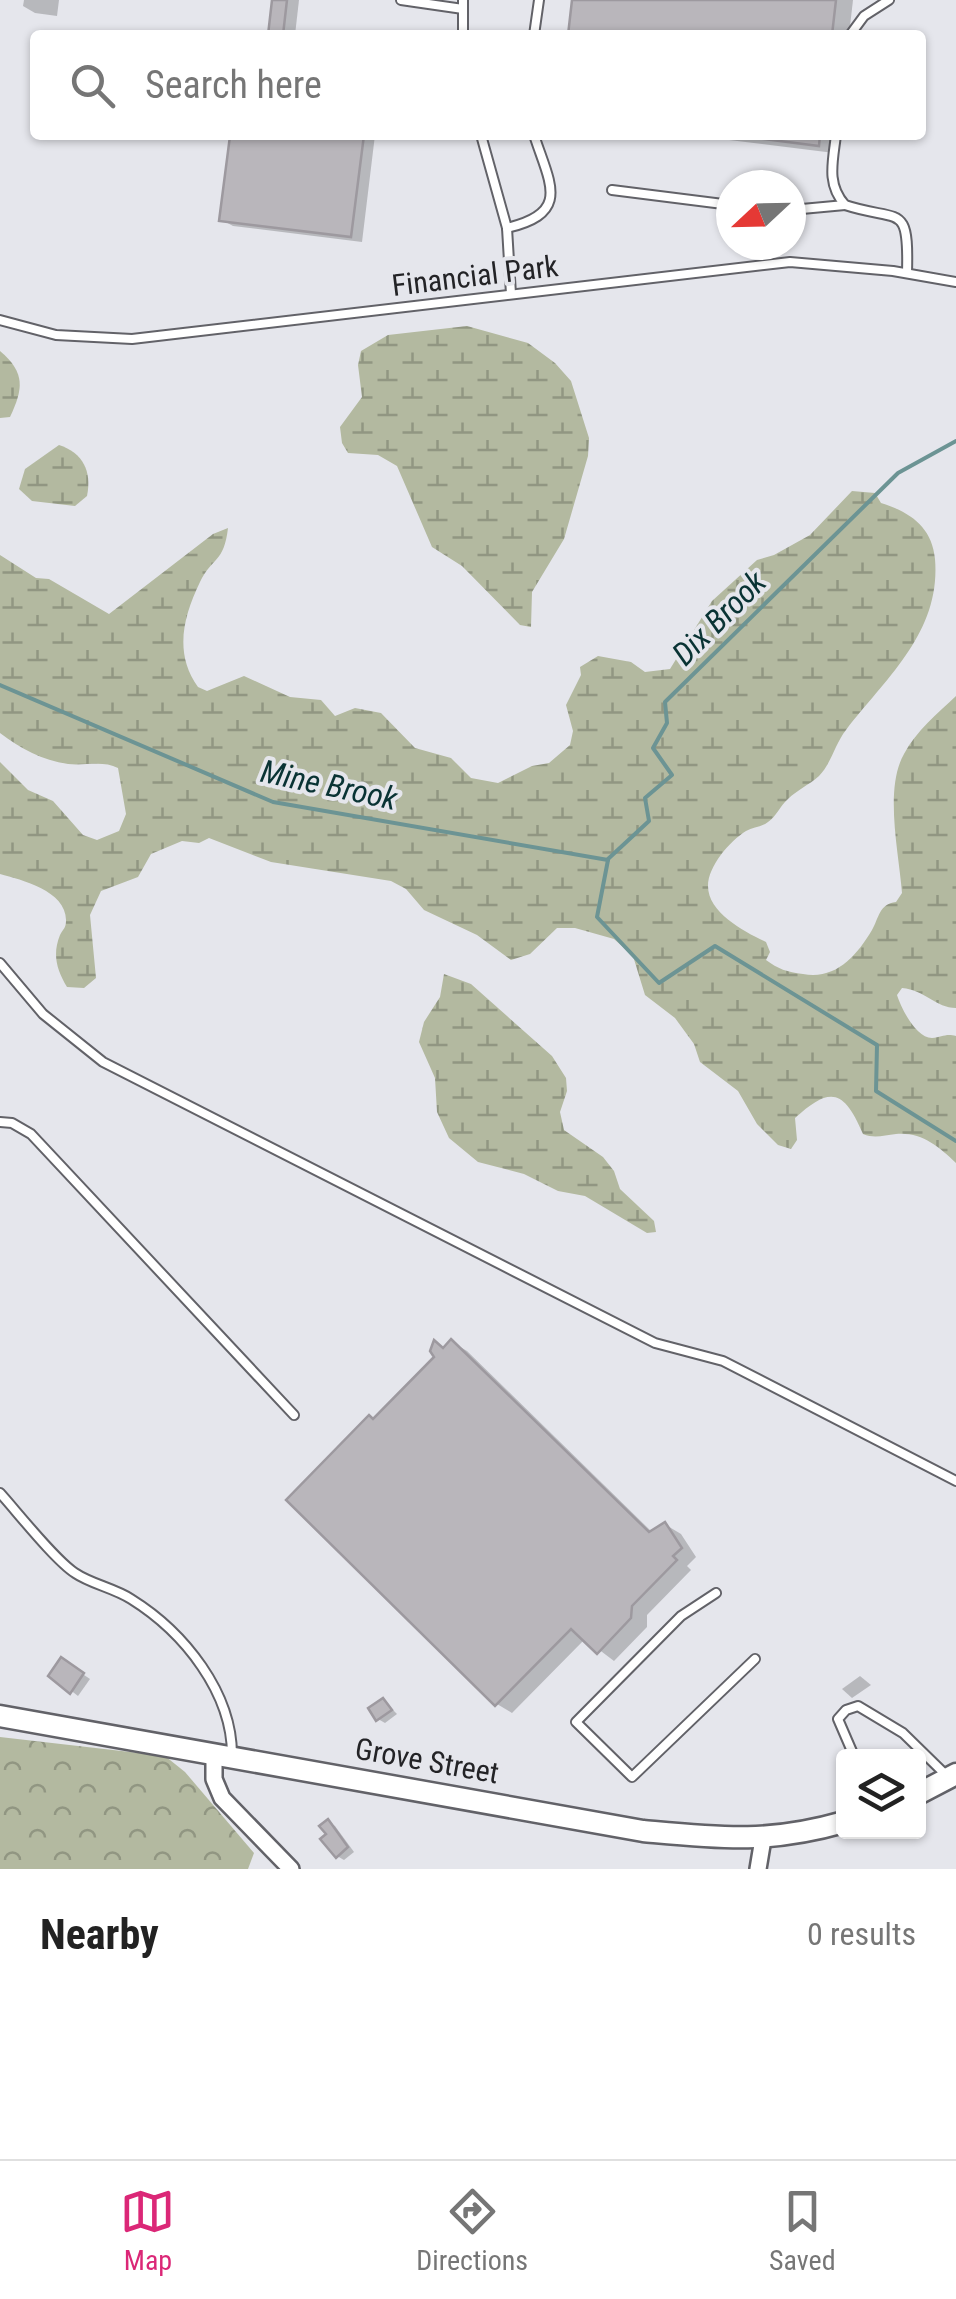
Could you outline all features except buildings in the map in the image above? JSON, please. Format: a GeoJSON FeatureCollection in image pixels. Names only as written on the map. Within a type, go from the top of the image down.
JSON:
{"type":"FeatureCollection","features":[{"type":"Feature","properties":{"kind":"main road","name":"Grove Street"},"geometry":{"type":"LineString","coordinates":[[0,1716],[643,1831],[712,1839],[762,1839],[836,1824]]}},
{"type":"Feature","properties":{"kind":"main road"},"geometry":{"type":"LineString","coordinates":[[926,1790],[952,1776]]}},
{"type":"Feature","properties":{"kind":"street"},"geometry":{"type":"LineString","coordinates":[[223,1755],[214,1780],[222,1798],[291,1869]]}},
{"type":"Feature","properties":{"kind":"street"},"geometry":{"type":"LineString","coordinates":[[758,1869],[762,1839]]}},
{"type":"Feature","properties":{"kind":"lane"},"geometry":{"type":"LineString","coordinates":[[401,0],[464,5],[463,30]]}},
{"type":"Feature","properties":{"kind":"lane"},"geometry":{"type":"LineString","coordinates":[[535,30],[539,0]]}},
{"type":"Feature","properties":{"kind":"lane"},"geometry":{"type":"LineString","coordinates":[[854,30],[864,16],[889,0]]}},
{"type":"Feature","properties":{"kind":"lane"},"geometry":{"type":"LineString","coordinates":[[482,140],[507,228],[511,294]]}},
{"type":"Feature","properties":{"kind":"lane"},"geometry":{"type":"LineString","coordinates":[[507,228],[539,218],[550,204],[549,184],[536,140]]}},
{"type":"Feature","properties":{"kind":"lane"},"geometry":{"type":"LineString","coordinates":[[835,140],[833,186],[845,205]]}},
{"type":"Feature","properties":{"kind":"lane"},"geometry":{"type":"LineString","coordinates":[[612,190],[716,203]]}},
{"type":"Feature","properties":{"kind":"lane"},"geometry":{"type":"LineString","coordinates":[[806,209],[845,205],[888,212],[900,218],[906,229],[907,272]]}},
{"type":"Feature","properties":{"kind":"lane","name":"Financial Park"},"geometry":{"type":"LineString","coordinates":[[0,320],[56,335],[132,339],[790,262],[834,263],[956,282]]}},
{"type":"Feature","properties":{"kind":"lane"},"geometry":{"type":"LineString","coordinates":[[0,963],[43,1014],[103,1062],[654,1343],[723,1361],[956,1481]]}},
{"type":"Feature","properties":{"kind":"lane"},"geometry":{"type":"LineString","coordinates":[[0,1122],[12,1122],[30,1134],[294,1416]]}},
{"type":"Feature","properties":{"kind":"lane"},"geometry":{"type":"LineString","coordinates":[[0,1493],[74,1573],[134,1600],[200,1664],[227,1713],[232,1734],[223,1755]]}},
{"type":"Feature","properties":{"kind":"lane"},"geometry":{"type":"LineString","coordinates":[[716,1592],[680,1616],[576,1722],[632,1777],[755,1660]]}},
{"type":"Feature","properties":{"kind":"lane"},"geometry":{"type":"LineString","coordinates":[[851,1749],[838,1719],[846,1710],[858,1706],[921,1749]]}},
{"type":"Feature","properties":{"kind":"lane"},"geometry":{"type":"LineString","coordinates":[[926,1753],[952,1776]]}},
{"type":"Feature","properties":{"kind":"green space"},"geometry":{"type":"Polygon","coordinates":[[[467,326],[528,343],[555,363],[571,381],[589,438],[588,456],[564,539],[532,592],[531,627],[520,625],[462,566],[432,547],[397,466],[378,455],[348,453],[342,443],[340,427],[362,397],[358,365],[361,351],[388,335],[467,326]]]}},
{"type":"Feature","properties":{"kind":"green space"},"geometry":{"type":"Polygon","coordinates":[[[0,351],[14,367],[20,382],[10,417],[0,418],[0,351]]]}},
{"type":"Feature","properties":{"kind":"green space"},"geometry":{"type":"Polygon","coordinates":[[[59,445],[80,458],[87,471],[87,496],[75,506],[32,501],[19,489],[25,469],[59,445]]]}},
{"type":"Feature","properties":{"kind":"green space"},"geometry":{"type":"Polygon","coordinates":[[[852,491],[875,493],[881,503],[910,516],[924,530],[935,559],[935,585],[929,609],[908,652],[846,730],[823,771],[788,799],[771,820],[733,841],[716,862],[708,886],[721,913],[766,942],[770,952],[766,960],[775,966],[814,975],[844,964],[866,940],[883,909],[896,902],[902,893],[894,822],[898,768],[915,738],[956,696],[956,1008],[910,989],[902,988],[897,995],[920,1033],[932,1038],[956,1036],[956,1163],[936,1146],[914,1135],[863,1134],[849,1108],[835,1097],[818,1101],[795,1118],[797,1140],[791,1149],[778,1145],[757,1124],[738,1091],[700,1062],[694,1044],[675,1018],[645,995],[633,956],[614,939],[575,928],[557,928],[530,954],[511,960],[477,935],[424,910],[406,889],[391,881],[271,862],[209,838],[199,843],[182,841],[151,854],[138,877],[101,891],[90,915],[96,978],[84,988],[67,987],[56,956],[66,923],[59,902],[42,888],[0,874],[0,762],[28,790],[53,801],[83,835],[97,840],[119,831],[126,814],[118,768],[49,760],[0,733],[0,555],[36,578],[49,579],[109,614],[213,534],[228,528],[224,548],[204,574],[186,622],[186,662],[198,687],[207,691],[244,676],[290,697],[321,700],[335,716],[355,708],[381,713],[415,748],[451,758],[471,778],[498,783],[532,766],[549,763],[570,745],[573,731],[566,705],[581,675],[580,667],[598,656],[631,662],[645,672],[670,669],[712,601],[757,560],[810,535],[852,491]]]}},
{"type":"Feature","properties":{"kind":"green space"},"geometry":{"type":"Polygon","coordinates":[[[444,974],[471,984],[552,1056],[566,1078],[567,1091],[560,1112],[564,1130],[603,1157],[614,1171],[620,1189],[654,1221],[656,1232],[647,1233],[585,1196],[558,1191],[524,1174],[478,1162],[449,1138],[437,1112],[435,1078],[419,1042],[424,1022],[440,997],[444,974]]]}},
{"type":"Feature","properties":{"kind":"green space"},"geometry":{"type":"Polygon","coordinates":[[[0,1737],[165,1756],[185,1772],[254,1853],[248,1869],[0,1869],[0,1737]]]}},
{"type":"Feature","properties":{"kind":"waterway","name":"Dix Brook"},"geometry":{"type":"LineString","coordinates":[[608,859],[649,821],[645,798],[672,775],[653,748],[667,723],[665,702],[898,473],[956,441]]}},
{"type":"Feature","properties":{"kind":"waterway","name":"Mine Brook"},"geometry":{"type":"LineString","coordinates":[[0,685],[273,802],[608,860]]}},
{"type":"Feature","properties":{"kind":"waterway"},"geometry":{"type":"LineString","coordinates":[[608,860],[597,917],[659,983],[715,946],[877,1045],[876,1091],[956,1141]]}}]}
